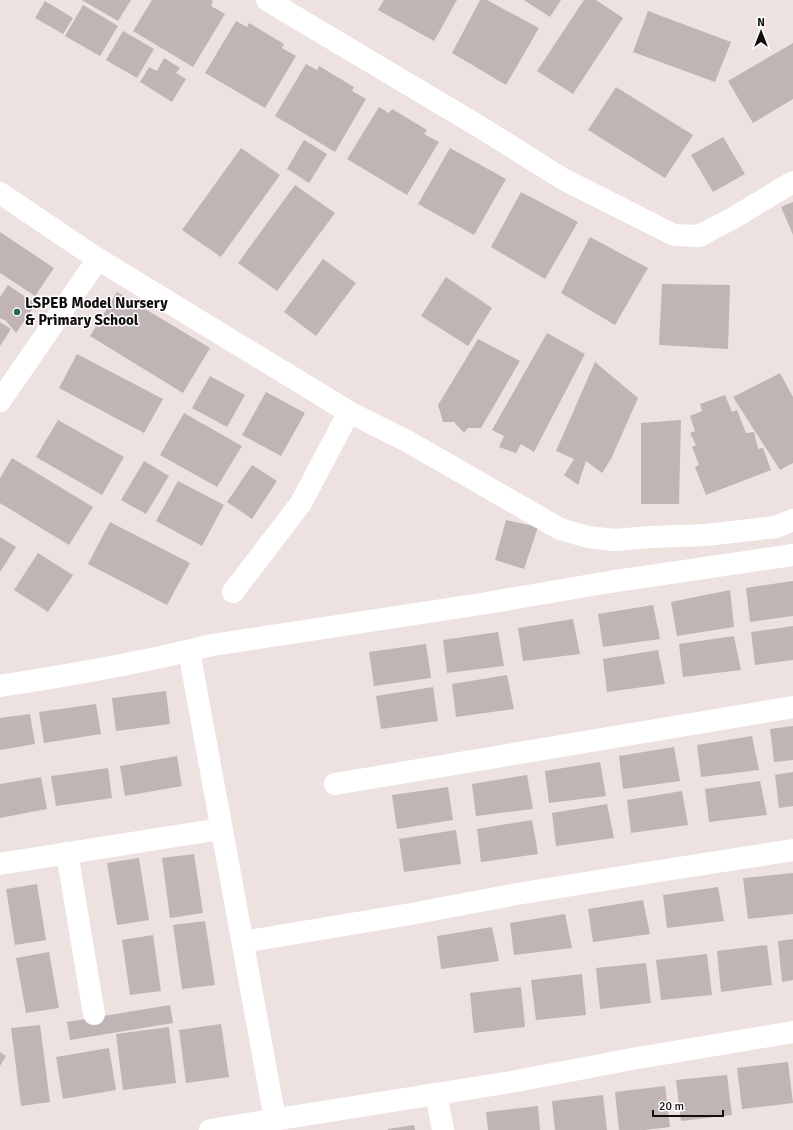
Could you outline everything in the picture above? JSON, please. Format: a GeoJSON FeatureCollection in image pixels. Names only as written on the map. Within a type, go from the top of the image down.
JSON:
{"type":"FeatureCollection","features":[{"type":"Feature","properties":{"kind":"street"},"geometry":{"type":"LineString","coordinates":[[267,0],[474,123],[563,179],[674,235],[699,236],[735,217],[793,182]]}},
{"type":"Feature","properties":{"kind":"street"},"geometry":{"type":"LineString","coordinates":[[0,192],[98,259],[349,412],[407,442],[560,529],[588,537],[614,540],[706,535],[776,527],[793,520]]}},
{"type":"Feature","properties":{"kind":"street"},"geometry":{"type":"LineString","coordinates":[[0,401],[98,259]]}},
{"type":"Feature","properties":{"kind":"street"},"geometry":{"type":"LineString","coordinates":[[233,592],[301,503],[349,412]]}},
{"type":"Feature","properties":{"kind":"street"},"geometry":{"type":"LineString","coordinates":[[0,686],[52,678],[212,646],[481,604],[609,582],[793,555]]}},
{"type":"Feature","properties":{"kind":"street"},"geometry":{"type":"LineString","coordinates":[[189,651],[220,829],[243,942],[275,1119]]}},
{"type":"Feature","properties":{"kind":"street"},"geometry":{"type":"LineString","coordinates":[[335,784],[793,706]]}},
{"type":"Feature","properties":{"kind":"street"},"geometry":{"type":"LineString","coordinates":[[0,864],[220,829]]}},
{"type":"Feature","properties":{"kind":"street"},"geometry":{"type":"LineString","coordinates":[[243,942],[525,893],[659,871],[739,860],[793,850]]}},
{"type":"Feature","properties":{"kind":"street"},"geometry":{"type":"LineString","coordinates":[[67,853],[94,1014]]}},
{"type":"Feature","properties":{"kind":"street"},"geometry":{"type":"LineString","coordinates":[[210,1130],[511,1082],[632,1059],[793,1032]]}},
{"type":"Feature","properties":{"kind":"street"},"geometry":{"type":"LineString","coordinates":[[436,1094],[443,1130]]}},
{"type":"Feature","properties":{"kind":"building"},"geometry":{"type":"Polygon","coordinates":[[[82,0],[131,0],[118,21],[82,0]]]}},
{"type":"Feature","properties":{"kind":"building"},"geometry":{"type":"Polygon","coordinates":[[[152,0],[211,0],[213,1],[211,6],[225,14],[193,67],[133,31],[152,0]]]}},
{"type":"Feature","properties":{"kind":"building"},"geometry":{"type":"Polygon","coordinates":[[[384,0],[457,0],[434,41],[378,10],[384,0]]]}},
{"type":"Feature","properties":{"kind":"building"},"geometry":{"type":"Polygon","coordinates":[[[480,0],[487,0],[539,28],[506,85],[452,53],[480,0]]]}},
{"type":"Feature","properties":{"kind":"building"},"geometry":{"type":"Polygon","coordinates":[[[524,0],[561,0],[550,17],[524,0]]]}},
{"type":"Feature","properties":{"kind":"building"},"geometry":{"type":"Polygon","coordinates":[[[584,0],[596,0],[623,18],[573,94],[537,71],[584,0]]]}},
{"type":"Feature","properties":{"kind":"building"},"geometry":{"type":"Polygon","coordinates":[[[45,1],[73,18],[63,34],[35,18],[45,1]]]}},
{"type":"Feature","properties":{"kind":"building"},"geometry":{"type":"Polygon","coordinates":[[[83,5],[118,26],[100,56],[65,36],[83,5]]]}},
{"type":"Feature","properties":{"kind":"building"},"geometry":{"type":"Polygon","coordinates":[[[648,11],[731,42],[715,82],[633,52],[648,11]]]}},
{"type":"Feature","properties":{"kind":"building"},"geometry":{"type":"Polygon","coordinates":[[[236,21],[247,27],[249,23],[284,44],[282,48],[296,56],[265,108],[205,73],[236,21]]]}},
{"type":"Feature","properties":{"kind":"building"},"geometry":{"type":"Polygon","coordinates":[[[123,31],[154,49],[137,78],[106,60],[123,31]]]}},
{"type":"Feature","properties":{"kind":"building"},"geometry":{"type":"Polygon","coordinates":[[[793,43],[793,99],[753,123],[728,81],[793,43]]]}},
{"type":"Feature","properties":{"kind":"building"},"geometry":{"type":"Polygon","coordinates":[[[164,58],[180,68],[176,73],[186,79],[172,102],[140,82],[149,67],[157,71],[164,58]]]}},
{"type":"Feature","properties":{"kind":"building"},"geometry":{"type":"Polygon","coordinates":[[[306,64],[317,70],[319,66],[354,87],[352,91],[366,99],[335,152],[275,116],[306,64]]]}},
{"type":"Feature","properties":{"kind":"building"},"geometry":{"type":"Polygon","coordinates":[[[616,87],[693,135],[665,178],[588,130],[616,87]]]}},
{"type":"Feature","properties":{"kind":"building"},"geometry":{"type":"Polygon","coordinates":[[[379,107],[389,113],[392,109],[427,130],[424,134],[439,142],[407,195],[347,159],[379,107]]]}},
{"type":"Feature","properties":{"kind":"building"},"geometry":{"type":"Polygon","coordinates":[[[723,137],[745,174],[713,192],[691,155],[723,137]]]}},
{"type":"Feature","properties":{"kind":"building"},"geometry":{"type":"Polygon","coordinates":[[[304,140],[327,154],[309,183],[287,169],[304,140]]]}},
{"type":"Feature","properties":{"kind":"building"},"geometry":{"type":"Polygon","coordinates":[[[241,148],[280,175],[221,257],[182,230],[241,148]]]}},
{"type":"Feature","properties":{"kind":"building"},"geometry":{"type":"Polygon","coordinates":[[[450,148],[506,179],[474,235],[418,204],[450,148]]]}},
{"type":"Feature","properties":{"kind":"building"},"geometry":{"type":"Polygon","coordinates":[[[295,185],[335,213],[277,291],[238,263],[295,185]]]}},
{"type":"Feature","properties":{"kind":"building"},"geometry":{"type":"Polygon","coordinates":[[[521,192],[578,222],[545,279],[491,247],[521,192]]]}},
{"type":"Feature","properties":{"kind":"building"},"geometry":{"type":"Polygon","coordinates":[[[793,202],[793,235],[781,207],[793,202]]]}},
{"type":"Feature","properties":{"kind":"building"},"geometry":{"type":"Polygon","coordinates":[[[0,232],[54,268],[35,296],[0,273],[0,232]]]}},
{"type":"Feature","properties":{"kind":"building"},"geometry":{"type":"Polygon","coordinates":[[[590,237],[648,268],[615,325],[561,293],[590,237]]]}},
{"type":"Feature","properties":{"kind":"building"},"geometry":{"type":"Polygon","coordinates":[[[323,259],[356,283],[316,336],[284,312],[323,259]]]}},
{"type":"Feature","properties":{"kind":"building"},"geometry":{"type":"Polygon","coordinates":[[[446,277],[492,308],[468,346],[421,316],[446,277]]]}},
{"type":"Feature","properties":{"kind":"building"},"geometry":{"type":"Polygon","coordinates":[[[662,284],[730,285],[728,349],[659,345],[662,284]]]}},
{"type":"Feature","properties":{"kind":"building"},"geometry":{"type":"Polygon","coordinates":[[[8,285],[36,304],[16,333],[6,321],[0,318],[0,297],[8,285]]]}},
{"type":"Feature","properties":{"kind":"building"},"geometry":{"type":"Polygon","coordinates":[[[117,292],[210,348],[183,393],[90,336],[117,292]]]}},
{"type":"Feature","properties":{"kind":"building"},"geometry":{"type":"Polygon","coordinates":[[[0,322],[11,329],[0,346],[0,322]]]}},
{"type":"Feature","properties":{"kind":"building"},"geometry":{"type":"Polygon","coordinates":[[[547,333],[585,354],[534,452],[521,444],[516,453],[499,447],[504,436],[492,430],[547,333]]]}},
{"type":"Feature","properties":{"kind":"building"},"geometry":{"type":"Polygon","coordinates":[[[478,339],[520,361],[481,428],[468,428],[464,433],[454,422],[443,422],[438,405],[478,339]]]}},
{"type":"Feature","properties":{"kind":"building"},"geometry":{"type":"Polygon","coordinates":[[[77,354],[163,399],[144,433],[59,388],[77,354]]]}},
{"type":"Feature","properties":{"kind":"building"},"geometry":{"type":"Polygon","coordinates":[[[595,362],[638,398],[611,459],[602,473],[586,461],[578,485],[564,475],[574,459],[556,451],[595,362]]]}},
{"type":"Feature","properties":{"kind":"building"},"geometry":{"type":"Polygon","coordinates":[[[780,373],[793,397],[793,463],[780,470],[733,397],[780,373]]]}},
{"type":"Feature","properties":{"kind":"building"},"geometry":{"type":"Polygon","coordinates":[[[210,376],[245,395],[227,427],[192,408],[210,376]]]}},
{"type":"Feature","properties":{"kind":"building"},"geometry":{"type":"Polygon","coordinates":[[[266,392],[305,413],[281,456],[242,435],[266,392]]]}},
{"type":"Feature","properties":{"kind":"building"},"geometry":{"type":"Polygon","coordinates":[[[725,395],[732,412],[737,410],[746,433],[754,432],[758,449],[763,448],[771,470],[706,495],[695,467],[699,465],[692,447],[696,445],[690,433],[695,431],[690,416],[702,411],[700,404],[725,395]]]}},
{"type":"Feature","properties":{"kind":"building"},"geometry":{"type":"Polygon","coordinates":[[[184,413],[242,446],[217,487],[160,455],[184,413]]]}},
{"type":"Feature","properties":{"kind":"building"},"geometry":{"type":"Polygon","coordinates":[[[58,420],[124,457],[102,495],[36,457],[58,420]]]}},
{"type":"Feature","properties":{"kind":"building"},"geometry":{"type":"Polygon","coordinates":[[[681,420],[679,504],[641,504],[641,423],[681,420]]]}},
{"type":"Feature","properties":{"kind":"building"},"geometry":{"type":"Polygon","coordinates":[[[12,458],[93,507],[69,545],[0,503],[0,478],[12,458]]]}},
{"type":"Feature","properties":{"kind":"building"},"geometry":{"type":"Polygon","coordinates":[[[144,461],[169,476],[146,514],[121,500],[144,461]]]}},
{"type":"Feature","properties":{"kind":"building"},"geometry":{"type":"Polygon","coordinates":[[[252,465],[277,481],[252,519],[227,502],[252,465]]]}},
{"type":"Feature","properties":{"kind":"building"},"geometry":{"type":"Polygon","coordinates":[[[178,481],[224,505],[202,546],[156,521],[178,481]]]}},
{"type":"Feature","properties":{"kind":"building"},"geometry":{"type":"Polygon","coordinates":[[[506,520],[538,527],[524,569],[495,560],[506,520]]]}},
{"type":"Feature","properties":{"kind":"building"},"geometry":{"type":"Polygon","coordinates":[[[110,522],[190,563],[167,605],[88,564],[110,522]]]}},
{"type":"Feature","properties":{"kind":"building"},"geometry":{"type":"Polygon","coordinates":[[[0,537],[16,547],[0,572],[0,537]]]}},
{"type":"Feature","properties":{"kind":"building"},"geometry":{"type":"Polygon","coordinates":[[[38,553],[73,575],[48,612],[14,590],[38,553]]]}},
{"type":"Feature","properties":{"kind":"building"},"geometry":{"type":"Polygon","coordinates":[[[793,581],[793,616],[750,622],[746,588],[793,581]]]}},
{"type":"Feature","properties":{"kind":"building"},"geometry":{"type":"Polygon","coordinates":[[[730,590],[734,627],[677,636],[671,602],[730,590]]]}},
{"type":"Feature","properties":{"kind":"building"},"geometry":{"type":"Polygon","coordinates":[[[653,605],[660,639],[603,647],[598,614],[653,605]]]}},
{"type":"Feature","properties":{"kind":"building"},"geometry":{"type":"Polygon","coordinates":[[[573,619],[580,654],[523,661],[518,628],[573,619]]]}},
{"type":"Feature","properties":{"kind":"building"},"geometry":{"type":"Polygon","coordinates":[[[793,626],[793,660],[755,665],[751,632],[793,626]]]}},
{"type":"Feature","properties":{"kind":"building"},"geometry":{"type":"Polygon","coordinates":[[[498,632],[504,666],[447,673],[443,640],[498,632]]]}},
{"type":"Feature","properties":{"kind":"building"},"geometry":{"type":"Polygon","coordinates":[[[734,636],[741,670],[683,677],[679,644],[734,636]]]}},
{"type":"Feature","properties":{"kind":"building"},"geometry":{"type":"Polygon","coordinates":[[[426,644],[431,678],[374,686],[369,652],[426,644]]]}},
{"type":"Feature","properties":{"kind":"building"},"geometry":{"type":"Polygon","coordinates":[[[658,650],[665,684],[607,692],[603,659],[658,650]]]}},
{"type":"Feature","properties":{"kind":"building"},"geometry":{"type":"Polygon","coordinates":[[[507,675],[514,709],[456,717],[452,684],[507,675]]]}},
{"type":"Feature","properties":{"kind":"building"},"geometry":{"type":"Polygon","coordinates":[[[433,687],[438,721],[381,729],[376,696],[433,687]]]}},
{"type":"Feature","properties":{"kind":"building"},"geometry":{"type":"Polygon","coordinates":[[[166,691],[170,724],[116,731],[112,698],[166,691]]]}},
{"type":"Feature","properties":{"kind":"building"},"geometry":{"type":"Polygon","coordinates":[[[96,704],[101,734],[44,743],[39,712],[96,704]]]}},
{"type":"Feature","properties":{"kind":"building"},"geometry":{"type":"Polygon","coordinates":[[[30,714],[35,744],[0,750],[0,718],[30,714]]]}},
{"type":"Feature","properties":{"kind":"building"},"geometry":{"type":"Polygon","coordinates":[[[793,726],[793,760],[774,762],[770,729],[793,726]]]}},
{"type":"Feature","properties":{"kind":"building"},"geometry":{"type":"Polygon","coordinates":[[[752,736],[759,770],[701,777],[697,745],[752,736]]]}},
{"type":"Feature","properties":{"kind":"building"},"geometry":{"type":"Polygon","coordinates":[[[674,747],[680,781],[623,789],[619,756],[674,747]]]}},
{"type":"Feature","properties":{"kind":"building"},"geometry":{"type":"Polygon","coordinates":[[[177,756],[182,786],[125,796],[120,766],[177,756]]]}},
{"type":"Feature","properties":{"kind":"building"},"geometry":{"type":"Polygon","coordinates":[[[600,762],[606,796],[549,803],[545,771],[600,762]]]}},
{"type":"Feature","properties":{"kind":"building"},"geometry":{"type":"Polygon","coordinates":[[[108,768],[112,798],[56,806],[51,776],[108,768]]]}},
{"type":"Feature","properties":{"kind":"building"},"geometry":{"type":"Polygon","coordinates":[[[793,772],[793,806],[779,808],[775,775],[793,772]]]}},
{"type":"Feature","properties":{"kind":"building"},"geometry":{"type":"Polygon","coordinates":[[[527,775],[533,809],[476,816],[472,784],[527,775]]]}},
{"type":"Feature","properties":{"kind":"building"},"geometry":{"type":"Polygon","coordinates":[[[41,777],[47,809],[0,818],[0,784],[41,777]]]}},
{"type":"Feature","properties":{"kind":"building"},"geometry":{"type":"Polygon","coordinates":[[[760,781],[767,815],[709,822],[705,789],[760,781]]]}},
{"type":"Feature","properties":{"kind":"building"},"geometry":{"type":"Polygon","coordinates":[[[448,787],[453,820],[397,829],[392,795],[448,787]]]}},
{"type":"Feature","properties":{"kind":"building"},"geometry":{"type":"Polygon","coordinates":[[[682,791],[688,825],[631,833],[627,800],[682,791]]]}},
{"type":"Feature","properties":{"kind":"building"},"geometry":{"type":"Polygon","coordinates":[[[607,804],[614,838],[556,846],[552,813],[607,804]]]}},
{"type":"Feature","properties":{"kind":"building"},"geometry":{"type":"Polygon","coordinates":[[[532,820],[538,854],[481,862],[477,829],[532,820]]]}},
{"type":"Feature","properties":{"kind":"building"},"geometry":{"type":"Polygon","coordinates":[[[456,830],[461,864],[404,872],[399,839],[456,830]]]}},
{"type":"Feature","properties":{"kind":"building"},"geometry":{"type":"Polygon","coordinates":[[[194,854],[203,913],[170,918],[162,858],[194,854]]]}},
{"type":"Feature","properties":{"kind":"building"},"geometry":{"type":"Polygon","coordinates":[[[139,858],[149,920],[117,925],[107,863],[139,858]]]}},
{"type":"Feature","properties":{"kind":"building"},"geometry":{"type":"Polygon","coordinates":[[[793,873],[793,914],[748,919],[743,878],[793,873]]]}},
{"type":"Feature","properties":{"kind":"building"},"geometry":{"type":"Polygon","coordinates":[[[37,884],[46,940],[15,945],[6,889],[37,884]]]}},
{"type":"Feature","properties":{"kind":"building"},"geometry":{"type":"Polygon","coordinates":[[[718,887],[724,921],[667,928],[663,895],[718,887]]]}},
{"type":"Feature","properties":{"kind":"building"},"geometry":{"type":"Polygon","coordinates":[[[643,900],[650,934],[593,942],[588,909],[643,900]]]}},
{"type":"Feature","properties":{"kind":"building"},"geometry":{"type":"Polygon","coordinates":[[[565,914],[572,948],[514,955],[510,923],[565,914]]]}},
{"type":"Feature","properties":{"kind":"building"},"geometry":{"type":"Polygon","coordinates":[[[205,921],[215,985],[182,989],[173,925],[205,921]]]}},
{"type":"Feature","properties":{"kind":"building"},"geometry":{"type":"Polygon","coordinates":[[[492,927],[499,961],[441,969],[437,936],[492,927]]]}},
{"type":"Feature","properties":{"kind":"building"},"geometry":{"type":"Polygon","coordinates":[[[153,935],[161,991],[130,995],[122,940],[153,935]]]}},
{"type":"Feature","properties":{"kind":"building"},"geometry":{"type":"Polygon","coordinates":[[[793,939],[793,980],[782,982],[778,941],[793,939]]]}},
{"type":"Feature","properties":{"kind":"building"},"geometry":{"type":"Polygon","coordinates":[[[767,945],[772,985],[721,992],[717,951],[767,945]]]}},
{"type":"Feature","properties":{"kind":"building"},"geometry":{"type":"Polygon","coordinates":[[[49,952],[59,1008],[26,1013],[16,958],[49,952]]]}},
{"type":"Feature","properties":{"kind":"building"},"geometry":{"type":"Polygon","coordinates":[[[707,954],[712,995],[661,1000],[656,960],[707,954]]]}},
{"type":"Feature","properties":{"kind":"building"},"geometry":{"type":"Polygon","coordinates":[[[646,963],[651,1003],[600,1009],[596,968],[646,963]]]}},
{"type":"Feature","properties":{"kind":"building"},"geometry":{"type":"Polygon","coordinates":[[[582,974],[586,1015],[536,1020],[531,980],[582,974]]]}},
{"type":"Feature","properties":{"kind":"building"},"geometry":{"type":"Polygon","coordinates":[[[521,987],[525,1027],[474,1033],[470,993],[521,987]]]}},
{"type":"Feature","properties":{"kind":"building"},"geometry":{"type":"Polygon","coordinates":[[[170,1005],[173,1023],[70,1040],[67,1022],[170,1005]]]}},
{"type":"Feature","properties":{"kind":"building"},"geometry":{"type":"Polygon","coordinates":[[[221,1024],[229,1077],[186,1083],[179,1030],[221,1024]]]}},
{"type":"Feature","properties":{"kind":"building"},"geometry":{"type":"Polygon","coordinates":[[[40,1025],[50,1102],[21,1106],[11,1028],[40,1025]]]}},
{"type":"Feature","properties":{"kind":"building"},"geometry":{"type":"Polygon","coordinates":[[[169,1027],[176,1083],[123,1090],[116,1034],[169,1027]]]}},
{"type":"Feature","properties":{"kind":"building"},"geometry":{"type":"Polygon","coordinates":[[[109,1048],[116,1090],[63,1099],[56,1057],[109,1048]]]}},
{"type":"Feature","properties":{"kind":"building"},"geometry":{"type":"Polygon","coordinates":[[[0,1052],[6,1056],[0,1066],[0,1052]]]}},
{"type":"Feature","properties":{"kind":"building"},"geometry":{"type":"Polygon","coordinates":[[[788,1062],[793,1103],[742,1109],[737,1068],[788,1062]]]}},
{"type":"Feature","properties":{"kind":"building"},"geometry":{"type":"Polygon","coordinates":[[[727,1075],[732,1115],[681,1121],[676,1080],[727,1075]]]}},
{"type":"Feature","properties":{"kind":"building"},"geometry":{"type":"Polygon","coordinates":[[[665,1086],[670,1127],[644,1130],[619,1130],[615,1092],[665,1086]]]}},
{"type":"Feature","properties":{"kind":"building"},"geometry":{"type":"Polygon","coordinates":[[[603,1095],[607,1130],[555,1130],[552,1101],[603,1095]]]}},
{"type":"Feature","properties":{"kind":"building"},"geometry":{"type":"Polygon","coordinates":[[[538,1106],[540,1130],[488,1130],[486,1112],[538,1106]]]}},
{"type":"Feature","properties":{"kind":"building"},"geometry":{"type":"Polygon","coordinates":[[[414,1125],[415,1130],[388,1130],[388,1129],[414,1125]]]}},
{"type":"Feature","properties":{"kind":"place","name":"LSPEB Model Nursery & Primary School"},"geometry":{"type":"Point","coordinates":[17,312]}}]}
